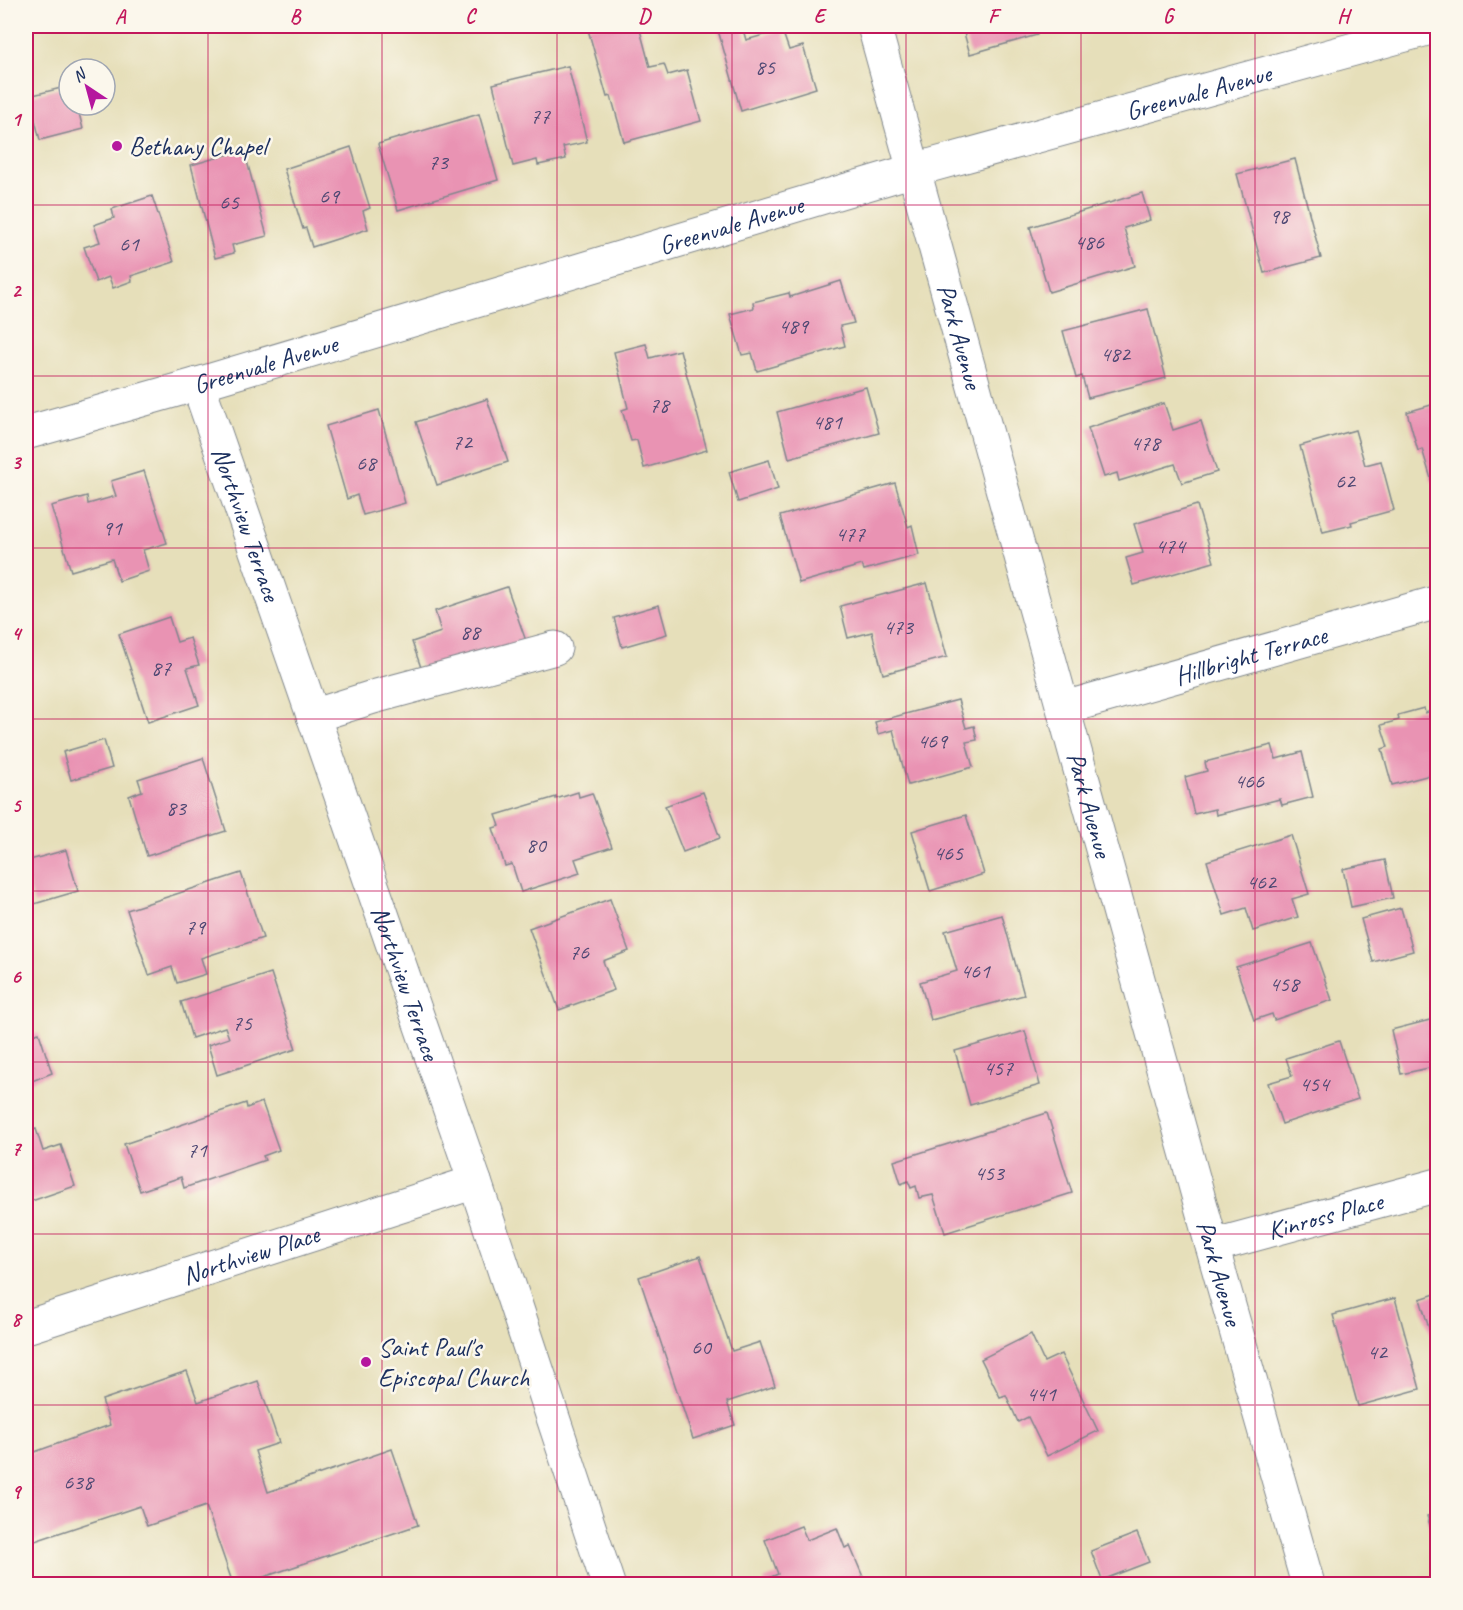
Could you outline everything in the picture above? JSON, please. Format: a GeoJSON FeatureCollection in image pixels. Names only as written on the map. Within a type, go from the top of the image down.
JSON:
{"type":"FeatureCollection","features":[{"type":"Feature","properties":{"kind":"street","name":"Park Avenue"},"geometry":{"type":"LineString","coordinates":[[874,26],[1308,1584]]}},
{"type":"Feature","properties":{"kind":"street","name":"Greenvale Avenue"},"geometry":{"type":"LineString","coordinates":[[26,433],[198,384],[914,170],[1437,26]]}},
{"type":"Feature","properties":{"kind":"street","name":"Northview Terrace"},"geometry":{"type":"LineString","coordinates":[[198,384],[476,1182],[608,1584]]}},
{"type":"Feature","properties":{"kind":"street","name":"Hillbright Terrace"},"geometry":{"type":"LineString","coordinates":[[1064,708],[1437,602]]}},
{"type":"Feature","properties":{"kind":"street"},"geometry":{"type":"LineString","coordinates":[[314,716],[373,697],[555,648]]}},
{"type":"Feature","properties":{"kind":"street","name":"Northview Place"},"geometry":{"type":"LineString","coordinates":[[26,1326],[476,1182]]}},
{"type":"Feature","properties":{"kind":"street","name":"Kinross Place"},"geometry":{"type":"LineString","coordinates":[[1212,1246],[1437,1185]]}},
{"type":"Feature","properties":{"kind":"building"},"geometry":{"type":"Polygon","coordinates":[[[587,26],[639,26],[650,67],[664,64],[668,75],[687,70],[701,121],[624,142],[611,96],[607,97],[587,26]]]}},
{"type":"Feature","properties":{"kind":"building"},"geometry":{"type":"Polygon","coordinates":[[[742,26],[746,40],[782,30],[789,50],[803,46],[816,88],[741,111],[718,30],[742,26]]]}},
{"type":"Feature","properties":{"kind":"building"},"geometry":{"type":"Polygon","coordinates":[[[962,26],[1035,26],[1037,35],[970,54],[962,26]]]}},
{"type":"Feature","properties":{"kind":"building"},"geometry":{"type":"Polygon","coordinates":[[[568,66],[587,142],[563,147],[566,159],[538,165],[537,160],[513,166],[493,84],[568,66]]]}},
{"type":"Feature","properties":{"kind":"building"},"geometry":{"type":"Polygon","coordinates":[[[57,89],[57,117],[80,117],[83,129],[40,140],[29,96],[57,89]]]}},
{"type":"Feature","properties":{"kind":"building"},"geometry":{"type":"Polygon","coordinates":[[[479,114],[498,180],[398,210],[378,144],[479,114]]]}},
{"type":"Feature","properties":{"kind":"building"},"geometry":{"type":"Polygon","coordinates":[[[351,147],[370,208],[363,211],[368,229],[312,247],[306,228],[303,229],[284,169],[351,147]]]}},
{"type":"Feature","properties":{"kind":"building"},"geometry":{"type":"Polygon","coordinates":[[[244,150],[267,236],[232,245],[234,253],[215,258],[191,165],[244,150]]]}},
{"type":"Feature","properties":{"kind":"building"},"geometry":{"type":"Polygon","coordinates":[[[1295,159],[1321,258],[1264,273],[1237,174],[1295,159]]]}},
{"type":"Feature","properties":{"kind":"building"},"geometry":{"type":"Polygon","coordinates":[[[1142,193],[1150,220],[1124,228],[1135,266],[1049,292],[1030,227],[1142,193]]]}},
{"type":"Feature","properties":{"kind":"building"},"geometry":{"type":"Polygon","coordinates":[[[152,196],[174,262],[131,276],[132,281],[113,288],[109,277],[96,282],[84,247],[100,242],[94,225],[114,218],[112,209],[152,196]]]}},
{"type":"Feature","properties":{"kind":"building"},"geometry":{"type":"Polygon","coordinates":[[[841,281],[854,323],[840,326],[845,346],[757,371],[752,353],[742,355],[730,314],[754,308],[753,302],[789,293],[790,297],[841,281]]]}},
{"type":"Feature","properties":{"kind":"building"},"geometry":{"type":"Polygon","coordinates":[[[1148,309],[1166,378],[1088,398],[1082,376],[1076,378],[1063,331],[1148,309]]]}},
{"type":"Feature","properties":{"kind":"building"},"geometry":{"type":"Polygon","coordinates":[[[646,344],[650,358],[680,350],[707,450],[644,468],[637,440],[631,441],[622,410],[628,408],[614,352],[646,344]]]}},
{"type":"Feature","properties":{"kind":"building"},"geometry":{"type":"Polygon","coordinates":[[[866,387],[879,433],[789,458],[777,412],[866,387]]]}},
{"type":"Feature","properties":{"kind":"building"},"geometry":{"type":"Polygon","coordinates":[[[487,399],[508,462],[437,485],[416,422],[487,399]]]}},
{"type":"Feature","properties":{"kind":"building"},"geometry":{"type":"Polygon","coordinates":[[[1164,403],[1173,430],[1201,421],[1217,472],[1182,483],[1175,464],[1119,481],[1117,473],[1104,477],[1088,428],[1164,403]]]}},
{"type":"Feature","properties":{"kind":"building"},"geometry":{"type":"Polygon","coordinates":[[[1438,403],[1438,480],[1432,482],[1422,449],[1418,451],[1407,412],[1438,403]]]}},
{"type":"Feature","properties":{"kind":"building"},"geometry":{"type":"Polygon","coordinates":[[[379,410],[405,503],[363,515],[357,495],[347,499],[326,426],[379,410]]]}},
{"type":"Feature","properties":{"kind":"building"},"geometry":{"type":"Polygon","coordinates":[[[1355,430],[1365,465],[1381,461],[1394,510],[1351,522],[1352,525],[1323,532],[1300,446],[1355,430]]]}},
{"type":"Feature","properties":{"kind":"building"},"geometry":{"type":"Polygon","coordinates":[[[769,460],[778,489],[738,502],[729,472],[769,460]]]}},
{"type":"Feature","properties":{"kind":"building"},"geometry":{"type":"Polygon","coordinates":[[[144,471],[167,543],[143,550],[149,571],[119,581],[112,559],[71,571],[51,506],[87,496],[88,504],[116,496],[111,481],[144,471]]]}},
{"type":"Feature","properties":{"kind":"building"},"geometry":{"type":"Polygon","coordinates":[[[895,483],[908,527],[912,525],[919,555],[864,570],[862,565],[799,583],[780,516],[895,483]]]}},
{"type":"Feature","properties":{"kind":"building"},"geometry":{"type":"Polygon","coordinates":[[[1197,505],[1214,562],[1134,585],[1126,558],[1143,553],[1134,524],[1197,505]]]}},
{"type":"Feature","properties":{"kind":"building"},"geometry":{"type":"Polygon","coordinates":[[[927,583],[947,657],[883,674],[872,632],[848,638],[840,606],[927,583]]]}},
{"type":"Feature","properties":{"kind":"building"},"geometry":{"type":"Polygon","coordinates":[[[507,587],[526,641],[424,676],[412,642],[441,632],[435,611],[507,587]]]}},
{"type":"Feature","properties":{"kind":"building"},"geometry":{"type":"Polygon","coordinates":[[[659,605],[667,634],[622,647],[614,618],[659,605]]]}},
{"type":"Feature","properties":{"kind":"building"},"geometry":{"type":"Polygon","coordinates":[[[169,617],[177,642],[190,638],[199,665],[187,668],[199,705],[148,722],[119,634],[169,617]]]}},
{"type":"Feature","properties":{"kind":"building"},"geometry":{"type":"Polygon","coordinates":[[[958,700],[966,728],[974,726],[977,740],[966,742],[973,767],[908,785],[893,730],[878,734],[875,722],[958,700]]]}},
{"type":"Feature","properties":{"kind":"building"},"geometry":{"type":"Polygon","coordinates":[[[1424,708],[1425,713],[1438,709],[1438,773],[1392,785],[1382,749],[1388,747],[1381,725],[1399,720],[1398,715],[1424,708]]]}},
{"type":"Feature","properties":{"kind":"building"},"geometry":{"type":"Polygon","coordinates":[[[104,740],[112,768],[71,780],[63,752],[104,740]]]}},
{"type":"Feature","properties":{"kind":"building"},"geometry":{"type":"Polygon","coordinates":[[[1272,745],[1276,759],[1302,752],[1313,797],[1282,805],[1280,799],[1216,815],[1215,809],[1194,814],[1185,777],[1207,771],[1205,762],[1272,745]]]}},
{"type":"Feature","properties":{"kind":"building"},"geometry":{"type":"Polygon","coordinates":[[[203,758],[226,831],[147,856],[129,796],[142,791],[138,779],[203,758]]]}},
{"type":"Feature","properties":{"kind":"building"},"geometry":{"type":"Polygon","coordinates":[[[578,792],[579,797],[592,793],[612,847],[575,859],[580,873],[521,892],[512,864],[505,866],[493,828],[500,826],[496,815],[578,792]]]}},
{"type":"Feature","properties":{"kind":"building"},"geometry":{"type":"Polygon","coordinates":[[[703,792],[720,838],[683,852],[665,806],[703,792]]]}},
{"type":"Feature","properties":{"kind":"building"},"geometry":{"type":"Polygon","coordinates":[[[966,815],[984,874],[930,891],[912,831],[966,815]]]}},
{"type":"Feature","properties":{"kind":"building"},"geometry":{"type":"Polygon","coordinates":[[[1291,835],[1309,894],[1292,899],[1298,917],[1253,931],[1246,908],[1224,915],[1207,861],[1291,835]]]}},
{"type":"Feature","properties":{"kind":"building"},"geometry":{"type":"Polygon","coordinates":[[[66,850],[78,891],[34,904],[26,874],[26,861],[66,850]]]}},
{"type":"Feature","properties":{"kind":"building"},"geometry":{"type":"Polygon","coordinates":[[[1385,860],[1393,898],[1351,907],[1343,869],[1385,860]]]}},
{"type":"Feature","properties":{"kind":"building"},"geometry":{"type":"Polygon","coordinates":[[[241,873],[263,938],[201,958],[206,974],[177,983],[172,967],[149,975],[127,910],[241,873]]]}},
{"type":"Feature","properties":{"kind":"building"},"geometry":{"type":"Polygon","coordinates":[[[610,899],[629,951],[603,961],[614,990],[559,1010],[529,928],[610,899]]]}},
{"type":"Feature","properties":{"kind":"building"},"geometry":{"type":"Polygon","coordinates":[[[1401,908],[1413,951],[1373,962],[1361,919],[1401,908]]]}},
{"type":"Feature","properties":{"kind":"building"},"geometry":{"type":"Polygon","coordinates":[[[1002,915],[1024,995],[931,1020],[920,982],[957,971],[945,931],[1002,915]]]}},
{"type":"Feature","properties":{"kind":"building"},"geometry":{"type":"Polygon","coordinates":[[[1312,943],[1332,1000],[1274,1020],[1272,1014],[1254,1020],[1236,967],[1312,943]]]}},
{"type":"Feature","properties":{"kind":"building"},"geometry":{"type":"Polygon","coordinates":[[[271,973],[296,1049],[217,1075],[208,1045],[229,1038],[225,1027],[192,1038],[181,1002],[271,973]]]}},
{"type":"Feature","properties":{"kind":"building"},"geometry":{"type":"Polygon","coordinates":[[[1434,1019],[1438,1033],[1438,1066],[1401,1074],[1391,1030],[1434,1019]]]}},
{"type":"Feature","properties":{"kind":"building"},"geometry":{"type":"Polygon","coordinates":[[[1025,1031],[1040,1085],[970,1105],[955,1051],[1025,1031]]]}},
{"type":"Feature","properties":{"kind":"building"},"geometry":{"type":"Polygon","coordinates":[[[39,1033],[52,1073],[27,1083],[26,1037],[39,1033]]]}},
{"type":"Feature","properties":{"kind":"building"},"geometry":{"type":"Polygon","coordinates":[[[1339,1041],[1358,1099],[1282,1124],[1268,1083],[1292,1076],[1286,1058],[1339,1041]]]}},
{"type":"Feature","properties":{"kind":"building"},"geometry":{"type":"Polygon","coordinates":[[[262,1102],[279,1150],[263,1156],[265,1160],[184,1188],[181,1177],[140,1191],[124,1144],[246,1103],[247,1108],[262,1102]]]}},
{"type":"Feature","properties":{"kind":"building"},"geometry":{"type":"Polygon","coordinates":[[[1047,1113],[1072,1193],[945,1233],[933,1195],[919,1198],[916,1186],[911,1188],[908,1181],[901,1184],[894,1161],[1047,1113]]]}},
{"type":"Feature","properties":{"kind":"building"},"geometry":{"type":"Polygon","coordinates":[[[36,1129],[43,1151],[61,1145],[75,1186],[26,1203],[26,1132],[36,1129]]]}},
{"type":"Feature","properties":{"kind":"building"},"geometry":{"type":"Polygon","coordinates":[[[700,1256],[732,1351],[760,1342],[775,1386],[727,1402],[735,1425],[693,1439],[639,1277],[700,1256]]]}},
{"type":"Feature","properties":{"kind":"building"},"geometry":{"type":"Polygon","coordinates":[[[1438,1293],[1438,1353],[1437,1354],[1420,1299],[1438,1293]]]}},
{"type":"Feature","properties":{"kind":"building"},"geometry":{"type":"Polygon","coordinates":[[[1395,1298],[1420,1389],[1358,1406],[1333,1315],[1395,1298]]]}},
{"type":"Feature","properties":{"kind":"building"},"geometry":{"type":"Polygon","coordinates":[[[1031,1334],[1044,1362],[1061,1354],[1098,1431],[1047,1456],[1028,1417],[1018,1422],[1006,1395],[1000,1397],[981,1359],[1031,1334]]]}},
{"type":"Feature","properties":{"kind":"building"},"geometry":{"type":"Polygon","coordinates":[[[187,1371],[198,1402],[258,1381],[279,1443],[255,1451],[268,1492],[392,1449],[418,1525],[243,1584],[233,1584],[206,1506],[147,1526],[140,1506],[26,1544],[26,1455],[110,1425],[102,1400],[187,1371]]]}},
{"type":"Feature","properties":{"kind":"building"},"geometry":{"type":"Polygon","coordinates":[[[1438,1513],[1438,1548],[1437,1548],[1427,1516],[1438,1513]]]}},
{"type":"Feature","properties":{"kind":"building"},"geometry":{"type":"Polygon","coordinates":[[[801,1526],[807,1540],[837,1528],[845,1548],[850,1546],[866,1584],[766,1584],[764,1580],[778,1574],[765,1540],[801,1526]]]}},
{"type":"Feature","properties":{"kind":"building"},"geometry":{"type":"Polygon","coordinates":[[[1137,1533],[1149,1562],[1102,1580],[1091,1551],[1137,1533]]]}},
{"type":"Feature","properties":{"kind":"place","name":"Bethany Chapel"},"geometry":{"type":"Point","coordinates":[117,146]}},
{"type":"Feature","properties":{"kind":"place","name":"Saint Paul's Episcopal Church"},"geometry":{"type":"Point","coordinates":[366,1362]}}]}
